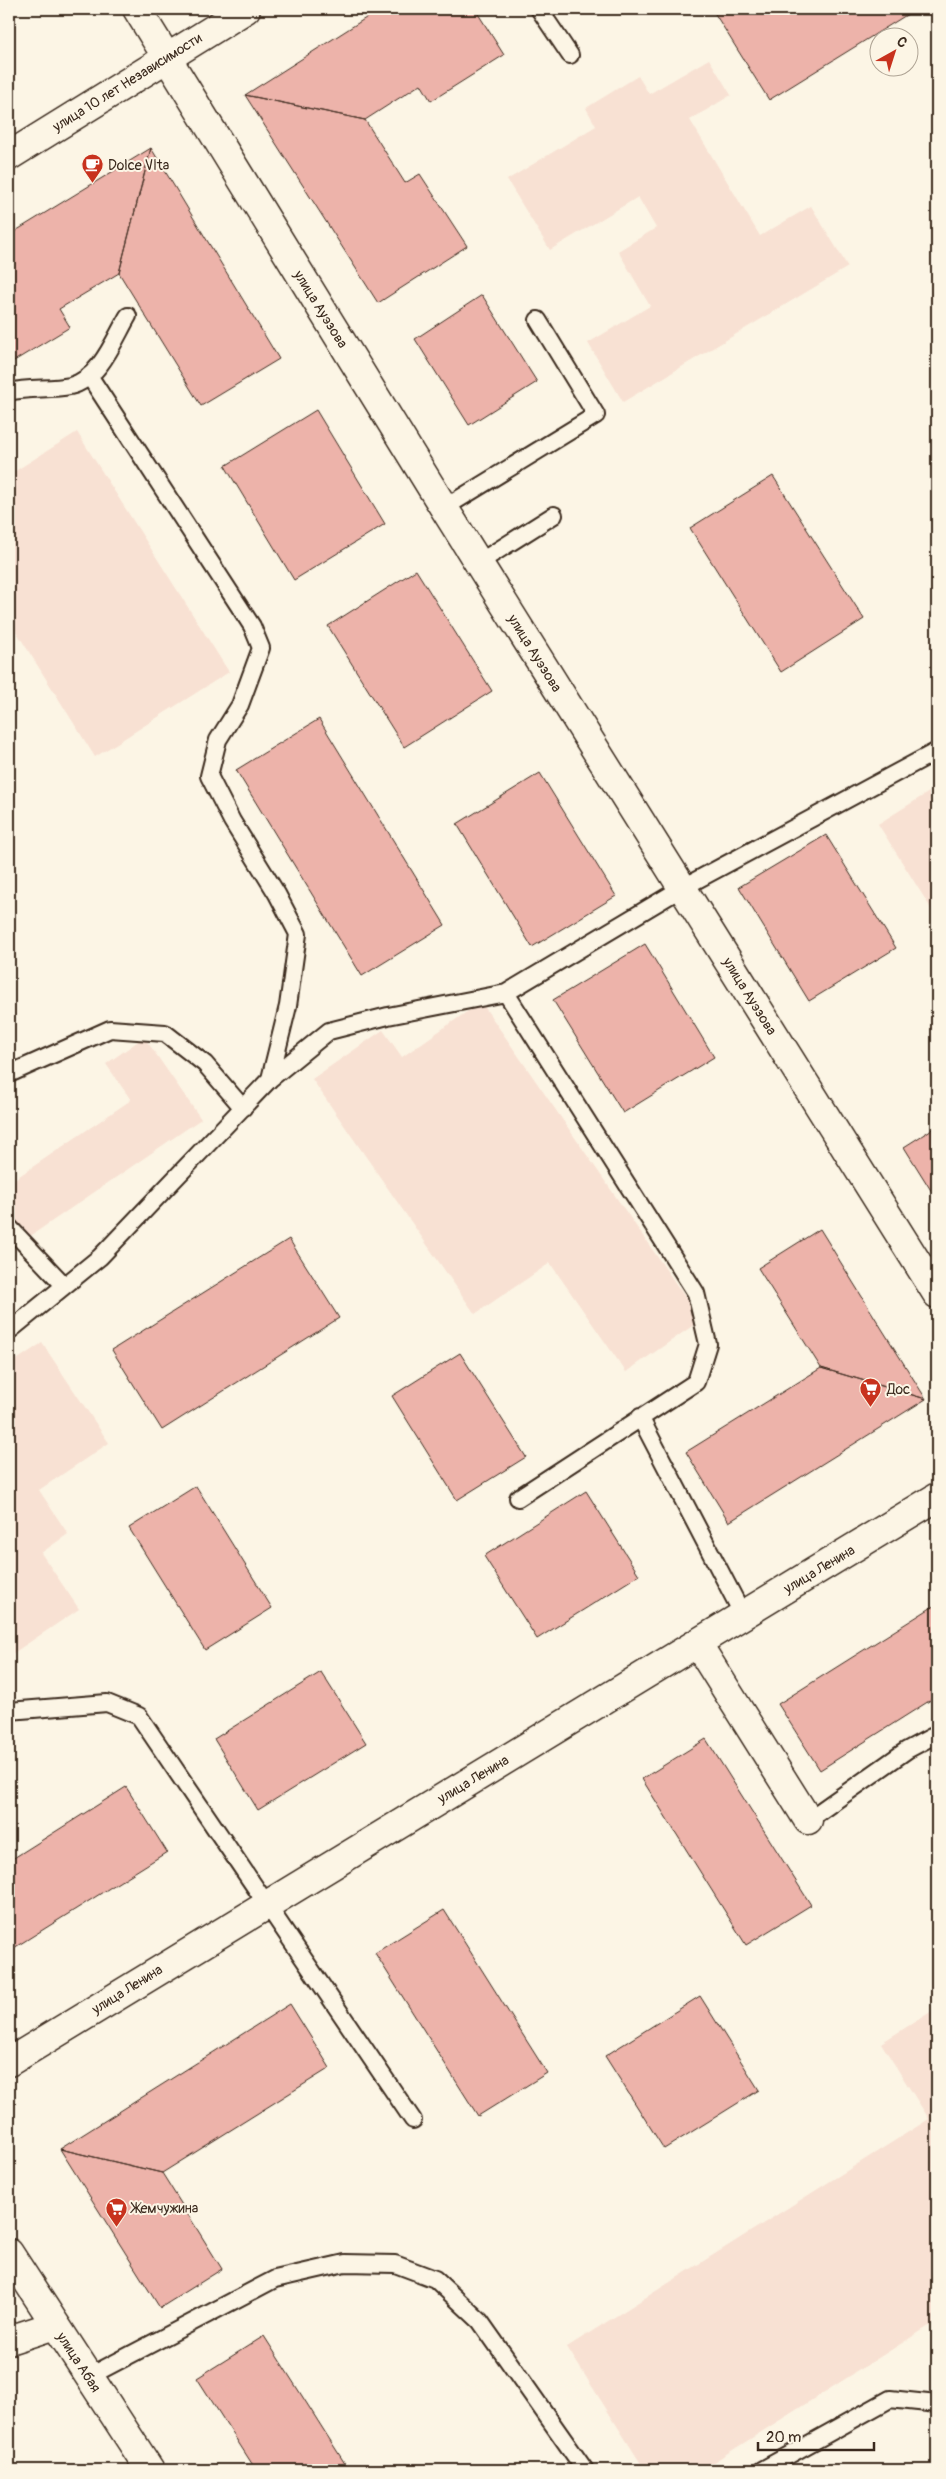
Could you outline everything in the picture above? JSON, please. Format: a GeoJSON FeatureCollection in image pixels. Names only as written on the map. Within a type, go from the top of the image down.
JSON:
{"type":"FeatureCollection","features":[{"type":"Feature","properties":{"kind":"street","name":"улица Ауэзова"},"geometry":{"type":"LineString","coordinates":[[137,9],[478,563],[937,1294]]}},
{"type":"Feature","properties":{"kind":"street","name":"улица 10 лет Независимости"},"geometry":{"type":"LineString","coordinates":[[9,156],[246,9]]}},
{"type":"Feature","properties":{"kind":"street","name":"улица Ленина"},"geometry":{"type":"LineString","coordinates":[[9,2062],[937,1497]]}},
{"type":"Feature","properties":{"kind":"street"},"geometry":{"type":"LineString","coordinates":[[697,1643],[808,1820]]}},
{"type":"Feature","properties":{"kind":"street","name":"улица Абая"},"geometry":{"type":"LineString","coordinates":[[9,2253],[150,2470]]}},
{"type":"Feature","properties":{"kind":"street"},"geometry":{"type":"LineString","coordinates":[[9,2340],[55,2325]]}},
{"type":"Feature","properties":{"kind":"lane"},"geometry":{"type":"LineString","coordinates":[[539,9],[570,55]]}},
{"type":"Feature","properties":{"kind":"lane"},"geometry":{"type":"LineString","coordinates":[[9,392],[71,386],[90,377],[103,360],[128,316]]}},
{"type":"Feature","properties":{"kind":"lane"},"geometry":{"type":"LineString","coordinates":[[444,508],[596,415],[538,320]]}},
{"type":"Feature","properties":{"kind":"lane"},"geometry":{"type":"LineString","coordinates":[[90,377],[252,626],[261,648],[240,705],[218,740],[210,776],[232,821],[277,894],[298,934],[288,1006],[270,1079]]}},
{"type":"Feature","properties":{"kind":"lane"},"geometry":{"type":"LineString","coordinates":[[478,563],[554,515]]}},
{"type":"Feature","properties":{"kind":"lane"},"geometry":{"type":"LineString","coordinates":[[9,1330],[100,1257],[270,1079],[329,1031],[388,1016],[506,993],[682,888],[937,750]]}},
{"type":"Feature","properties":{"kind":"lane"},"geometry":{"type":"LineString","coordinates":[[506,993],[696,1293],[708,1344],[696,1382],[518,1498]]}},
{"type":"Feature","properties":{"kind":"lane"},"geometry":{"type":"LineString","coordinates":[[9,1074],[110,1029],[165,1033],[205,1064],[243,1108]]}},
{"type":"Feature","properties":{"kind":"lane"},"geometry":{"type":"LineString","coordinates":[[9,1227],[64,1285]]}},
{"type":"Feature","properties":{"kind":"lane"},"geometry":{"type":"LineString","coordinates":[[640,1417],[742,1615]]}},
{"type":"Feature","properties":{"kind":"lane"},"geometry":{"type":"LineString","coordinates":[[9,1711],[108,1703],[139,1716],[265,1905],[413,2120]]}},
{"type":"Feature","properties":{"kind":"lane"},"geometry":{"type":"LineString","coordinates":[[808,1820],[907,1750],[937,1734]]}},
{"type":"Feature","properties":{"kind":"lane"},"geometry":{"type":"LineString","coordinates":[[88,2377],[276,2279],[345,2263],[395,2264],[436,2279],[480,2321],[585,2470]]}},
{"type":"Feature","properties":{"kind":"lane"},"geometry":{"type":"LineString","coordinates":[[762,2470],[890,2399],[937,2404]]}},
{"type":"Feature","properties":{"kind":"shaded area"},"geometry":{"type":"Polygon","coordinates":[[[709,59],[731,95],[690,120],[760,236],[811,206],[848,267],[623,402],[588,343],[650,306],[618,251],[656,228],[638,197],[550,250],[507,180],[596,126],[586,108],[638,76],[649,94],[709,59]]]}},
{"type":"Feature","properties":{"kind":"shaded area"},"geometry":{"type":"Polygon","coordinates":[[[77,432],[229,672],[95,757],[9,620],[9,475],[77,432]]]}},
{"type":"Feature","properties":{"kind":"shaded area"},"geometry":{"type":"Polygon","coordinates":[[[937,787],[937,918],[878,824],[937,787]]]}},
{"type":"Feature","properties":{"kind":"shaded area"},"geometry":{"type":"Polygon","coordinates":[[[481,1002],[701,1320],[626,1372],[550,1263],[475,1314],[312,1079],[383,1030],[402,1057],[481,1002]]]}},
{"type":"Feature","properties":{"kind":"shaded area"},"geometry":{"type":"Polygon","coordinates":[[[144,1037],[201,1119],[26,1239],[9,1215],[9,1183],[131,1100],[106,1064],[144,1037]]]}},
{"type":"Feature","properties":{"kind":"shaded area"},"geometry":{"type":"Polygon","coordinates":[[[42,1343],[109,1443],[39,1490],[68,1534],[41,1553],[79,1609],[9,1656],[9,1365],[42,1343]]]}},
{"type":"Feature","properties":{"kind":"shaded area"},"geometry":{"type":"Polygon","coordinates":[[[937,2008],[937,2321],[701,2470],[645,2470],[567,2347],[929,2119],[881,2043],[937,2008]]]}},
{"type":"Feature","properties":{"kind":"building"},"geometry":{"type":"Polygon","coordinates":[[[380,9],[475,9],[504,55],[431,101],[421,84],[365,120],[245,95],[380,9]]]}},
{"type":"Feature","properties":{"kind":"building"},"geometry":{"type":"Polygon","coordinates":[[[712,9],[916,9],[885,28],[868,28],[868,39],[769,100],[712,9]]]}},
{"type":"Feature","properties":{"kind":"building"},"geometry":{"type":"Polygon","coordinates":[[[245,95],[365,120],[405,183],[420,174],[467,246],[378,303],[245,95]]]}},
{"type":"Feature","properties":{"kind":"building"},"geometry":{"type":"Polygon","coordinates":[[[151,148],[279,359],[201,406],[119,273],[151,148]]]}},
{"type":"Feature","properties":{"kind":"building"},"geometry":{"type":"Polygon","coordinates":[[[151,148],[119,273],[59,309],[70,327],[9,364],[9,235],[151,148]]]}},
{"type":"Feature","properties":{"kind":"building"},"geometry":{"type":"Polygon","coordinates":[[[482,295],[537,382],[469,425],[415,339],[482,295]]]}},
{"type":"Feature","properties":{"kind":"building"},"geometry":{"type":"Polygon","coordinates":[[[316,410],[385,524],[294,580],[225,466],[316,410]]]}},
{"type":"Feature","properties":{"kind":"building"},"geometry":{"type":"Polygon","coordinates":[[[773,476],[864,619],[781,672],[690,528],[773,476]]]}},
{"type":"Feature","properties":{"kind":"building"},"geometry":{"type":"Polygon","coordinates":[[[416,570],[492,691],[404,747],[328,626],[416,570]]]}},
{"type":"Feature","properties":{"kind":"building"},"geometry":{"type":"Polygon","coordinates":[[[319,719],[445,925],[362,976],[236,770],[319,719]]]}},
{"type":"Feature","properties":{"kind":"building"},"geometry":{"type":"Polygon","coordinates":[[[540,773],[616,896],[532,947],[457,824],[540,773]]]}},
{"type":"Feature","properties":{"kind":"building"},"geometry":{"type":"Polygon","coordinates":[[[826,835],[896,948],[809,1001],[739,887],[826,835]]]}},
{"type":"Feature","properties":{"kind":"building"},"geometry":{"type":"Polygon","coordinates":[[[645,944],[714,1057],[623,1113],[553,1000],[645,944]]]}},
{"type":"Feature","properties":{"kind":"building"},"geometry":{"type":"Polygon","coordinates":[[[937,1126],[937,1200],[904,1147],[937,1126]]]}},
{"type":"Feature","properties":{"kind":"building"},"geometry":{"type":"Polygon","coordinates":[[[820,1229],[926,1399],[821,1368],[758,1268],[820,1229]]]}},
{"type":"Feature","properties":{"kind":"building"},"geometry":{"type":"Polygon","coordinates":[[[289,1239],[339,1318],[162,1430],[112,1350],[289,1239]]]}},
{"type":"Feature","properties":{"kind":"building"},"geometry":{"type":"Polygon","coordinates":[[[460,1353],[526,1457],[457,1500],[392,1396],[460,1353]]]}},
{"type":"Feature","properties":{"kind":"building"},"geometry":{"type":"Polygon","coordinates":[[[821,1368],[926,1399],[729,1522],[686,1452],[821,1368]]]}},
{"type":"Feature","properties":{"kind":"building"},"geometry":{"type":"Polygon","coordinates":[[[196,1486],[272,1608],[205,1650],[129,1528],[196,1486]]]}},
{"type":"Feature","properties":{"kind":"building"},"geometry":{"type":"Polygon","coordinates":[[[586,1491],[639,1575],[537,1639],[484,1556],[586,1491]]]}},
{"type":"Feature","properties":{"kind":"building"},"geometry":{"type":"Polygon","coordinates":[[[937,1604],[937,1696],[820,1770],[778,1704],[937,1604]]]}},
{"type":"Feature","properties":{"kind":"building"},"geometry":{"type":"Polygon","coordinates":[[[321,1672],[366,1743],[258,1810],[214,1739],[321,1672]]]}},
{"type":"Feature","properties":{"kind":"building"},"geometry":{"type":"Polygon","coordinates":[[[706,1739],[811,1905],[746,1945],[642,1779],[706,1739]]]}},
{"type":"Feature","properties":{"kind":"building"},"geometry":{"type":"Polygon","coordinates":[[[126,1787],[167,1852],[9,1951],[9,1861],[126,1787]]]}},
{"type":"Feature","properties":{"kind":"building"},"geometry":{"type":"Polygon","coordinates":[[[444,1910],[547,2073],[478,2116],[375,1953],[444,1910]]]}},
{"type":"Feature","properties":{"kind":"building"},"geometry":{"type":"Polygon","coordinates":[[[700,1996],[759,2090],[664,2149],[605,2056],[700,1996]]]}},
{"type":"Feature","properties":{"kind":"building"},"geometry":{"type":"Polygon","coordinates":[[[290,2004],[330,2068],[162,2173],[60,2149],[290,2004]]]}},
{"type":"Feature","properties":{"kind":"building"},"geometry":{"type":"Polygon","coordinates":[[[60,2149],[162,2173],[222,2269],[160,2308],[60,2149]]]}},
{"type":"Feature","properties":{"kind":"building"},"geometry":{"type":"Polygon","coordinates":[[[264,2336],[349,2470],[256,2470],[197,2378],[264,2336]]]}},
{"type":"Feature","properties":{"kind":"place","name":"Dolce VIta"},"geometry":{"type":"Point","coordinates":[92,184]}},
{"type":"Feature","properties":{"kind":"place","name":"Дос"},"geometry":{"type":"Point","coordinates":[871,1408]}},
{"type":"Feature","properties":{"kind":"place","name":"Жемчужина"},"geometry":{"type":"Point","coordinates":[116,2227]}}]}
